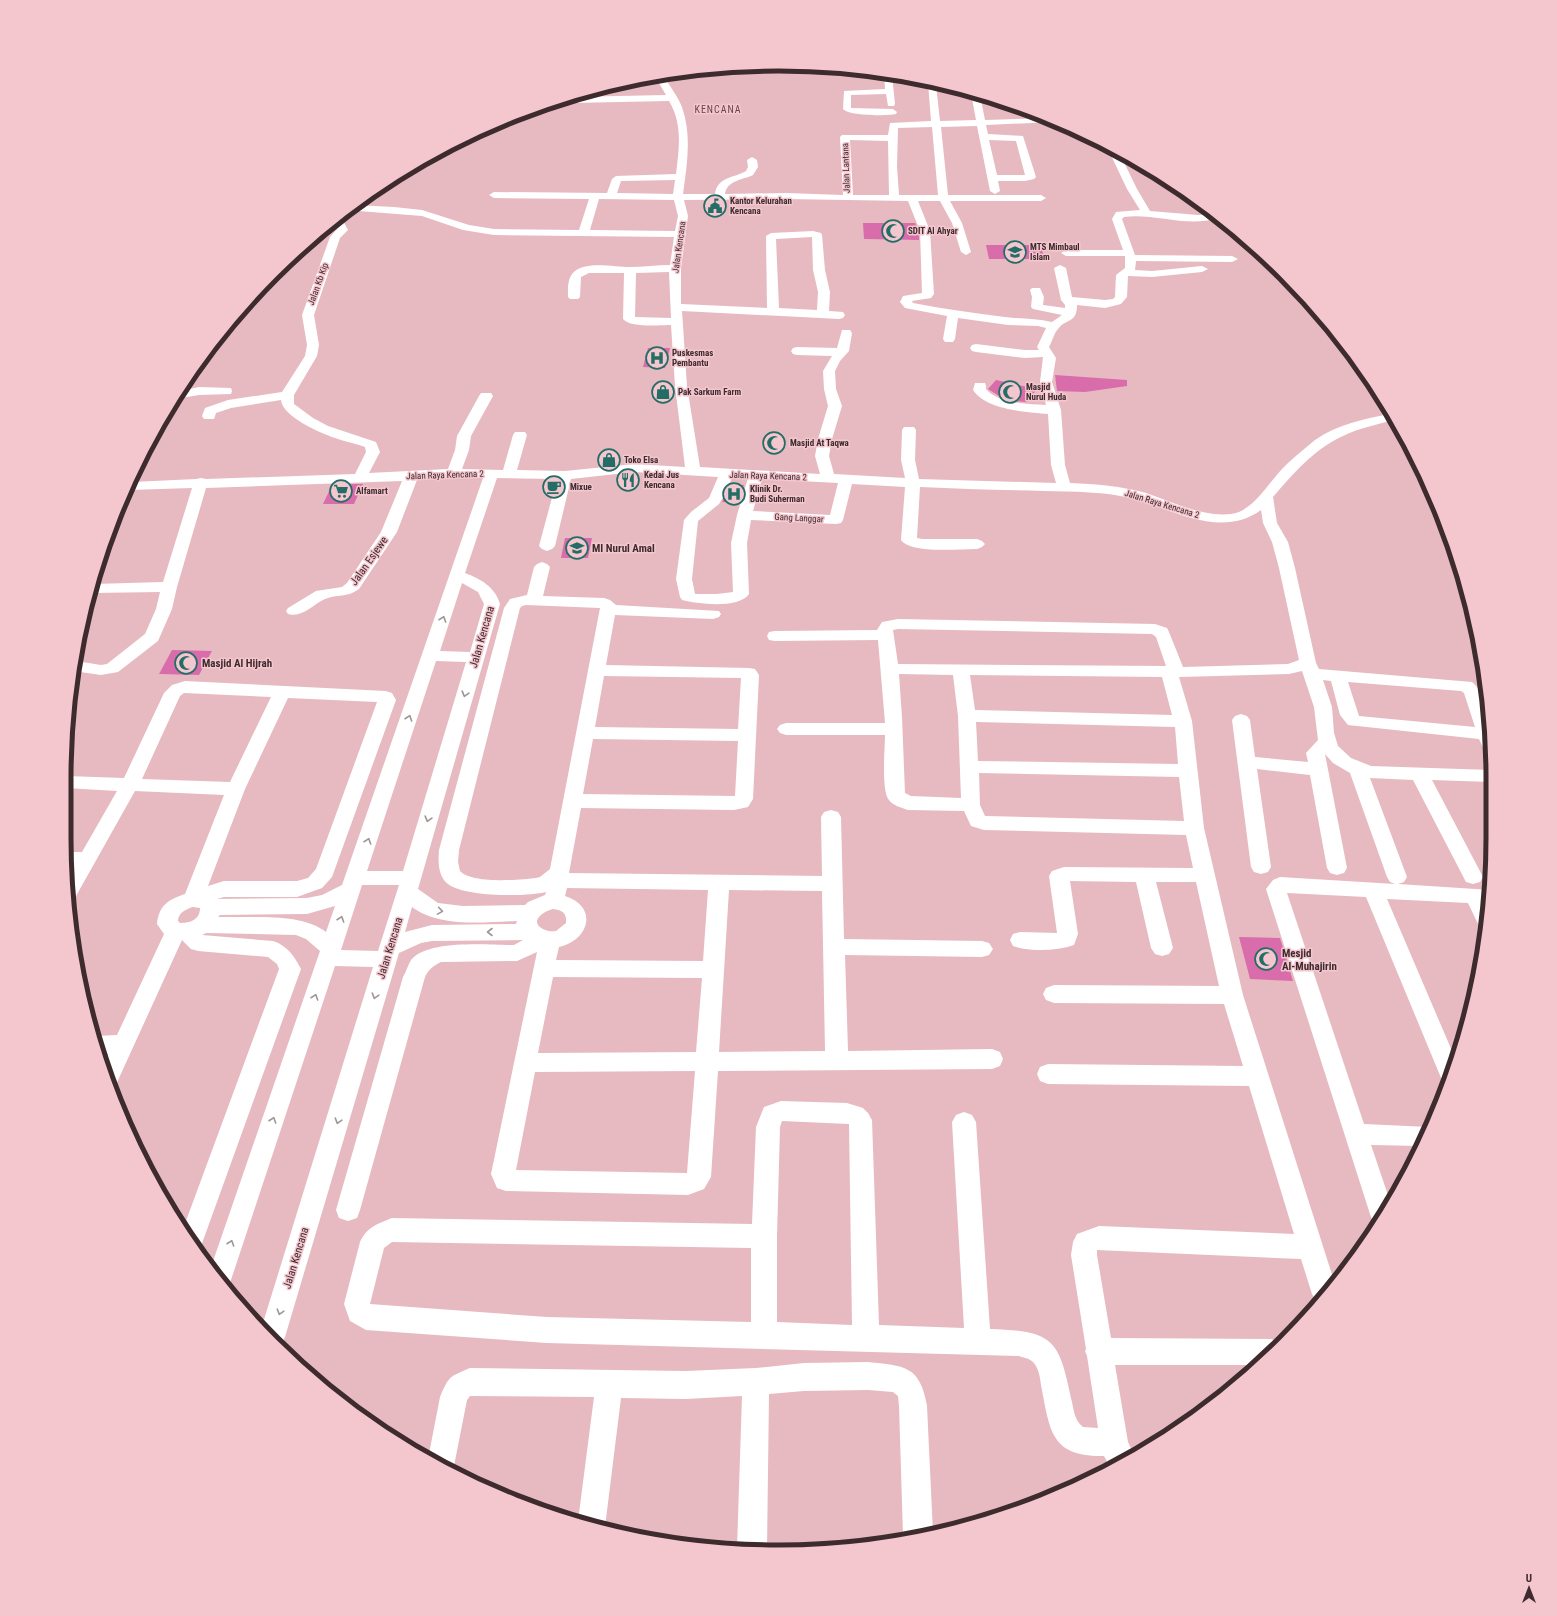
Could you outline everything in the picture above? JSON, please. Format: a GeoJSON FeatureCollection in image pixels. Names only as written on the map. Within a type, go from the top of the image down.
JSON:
{"type":"FeatureCollection","features":[{"type":"Feature","properties":{"kind":"street"},"geometry":{"type":"LineString","coordinates":[[888,80],[893,125],[892,167],[894,198]]}},
{"type":"Feature","properties":{"kind":"street","name":"Jalan Kencana"},"geometry":{"type":"LineString","coordinates":[[662,81],[681,119],[684,134],[684,154],[678,197],[683,216],[674,268],[681,386],[692,471]]}},
{"type":"Feature","properties":{"kind":"street"},"geometry":{"type":"LineString","coordinates":[[932,88],[943,197],[957,223],[966,252]]}},
{"type":"Feature","properties":{"kind":"street"},"geometry":{"type":"LineString","coordinates":[[889,91],[847,93],[847,109],[853,111],[892,112]]}},
{"type":"Feature","properties":{"kind":"street"},"geometry":{"type":"LineString","coordinates":[[580,100],[672,98]]}},
{"type":"Feature","properties":{"kind":"street"},"geometry":{"type":"LineString","coordinates":[[978,100],[983,112],[982,124],[994,178],[996,198]]}},
{"type":"Feature","properties":{"kind":"street"},"geometry":{"type":"LineString","coordinates":[[893,125],[1039,121]]}},
{"type":"Feature","properties":{"kind":"street","name":"Jalan Lantana"},"geometry":{"type":"LineString","coordinates":[[848,198],[846,137],[893,138]]}},
{"type":"Feature","properties":{"kind":"street"},"geometry":{"type":"LineString","coordinates":[[985,137],[1020,138],[1031,177],[994,178]]}},
{"type":"Feature","properties":{"kind":"street"},"geometry":{"type":"LineString","coordinates":[[1117,158],[1132,189],[1147,214]]}},
{"type":"Feature","properties":{"kind":"street"},"geometry":{"type":"LineString","coordinates":[[720,196],[720,190],[727,182],[750,173],[753,167],[752,160]]}},
{"type":"Feature","properties":{"kind":"street"},"geometry":{"type":"LineString","coordinates":[[611,196],[617,180],[620,178],[680,177]]}},
{"type":"Feature","properties":{"kind":"street"},"geometry":{"type":"LineString","coordinates":[[494,195],[678,197],[787,193],[848,198],[1041,198]]}},
{"type":"Feature","properties":{"kind":"street"},"geometry":{"type":"LineString","coordinates":[[584,232],[595,196]]}},
{"type":"Feature","properties":{"kind":"street"},"geometry":{"type":"LineString","coordinates":[[912,198],[925,230],[928,294],[927,296],[909,297],[906,299],[906,302],[912,308],[1008,321],[1038,322],[1053,326]]}},
{"type":"Feature","properties":{"kind":"street"},"geometry":{"type":"LineString","coordinates":[[360,208],[422,213],[467,228],[494,232],[681,234]]}},
{"type":"Feature","properties":{"kind":"street"},"geometry":{"type":"LineString","coordinates":[[1067,300],[1105,304],[1117,302],[1121,297],[1123,278],[1130,269],[1130,256],[1117,217],[1120,214],[1210,218]]}},
{"type":"Feature","properties":{"kind":"street","name":"Jalan Kb Kip"},"geometry":{"type":"LineString","coordinates":[[287,395],[314,349],[314,343],[308,323],[308,315],[335,237],[343,230],[340,224]]}},
{"type":"Feature","properties":{"kind":"street"},"geometry":{"type":"LineString","coordinates":[[773,312],[771,236],[817,235],[819,270],[824,292],[823,314]]}},
{"type":"Feature","properties":{"kind":"street"},"geometry":{"type":"LineString","coordinates":[[1066,253],[1232,259]]}},
{"type":"Feature","properties":{"kind":"street"},"geometry":{"type":"LineString","coordinates":[[574,297],[576,277],[579,273],[596,270],[674,268]]}},
{"type":"Feature","properties":{"kind":"street"},"geometry":{"type":"LineString","coordinates":[[1060,268],[1067,300],[1071,304],[1071,313],[1064,320],[1053,326],[1044,344],[1044,350],[1050,358],[1046,382],[1054,410],[1058,465],[1064,486]]}},
{"type":"Feature","properties":{"kind":"street"},"geometry":{"type":"LineString","coordinates":[[1123,278],[1202,269]]}},
{"type":"Feature","properties":{"kind":"street"},"geometry":{"type":"LineString","coordinates":[[630,270],[629,319],[635,322],[677,322]]}},
{"type":"Feature","properties":{"kind":"street"},"geometry":{"type":"LineString","coordinates":[[1123,278],[1165,283]]}},
{"type":"Feature","properties":{"kind":"street"},"geometry":{"type":"LineString","coordinates":[[1036,290],[1038,297],[1037,307],[1071,313]]}},
{"type":"Feature","properties":{"kind":"street"},"geometry":{"type":"LineString","coordinates":[[676,307],[839,315],[824,292]]}},
{"type":"Feature","properties":{"kind":"street"},"geometry":{"type":"LineString","coordinates":[[949,339],[953,314]]}},
{"type":"Feature","properties":{"kind":"street"},"geometry":{"type":"LineString","coordinates":[[828,479],[822,456],[825,439],[835,406],[830,389],[829,371],[832,364],[842,352],[846,333]]}},
{"type":"Feature","properties":{"kind":"street"},"geometry":{"type":"LineString","coordinates":[[976,348],[1025,354],[1047,353]]}},
{"type":"Feature","properties":{"kind":"street"},"geometry":{"type":"LineString","coordinates":[[797,351],[842,352]]}},
{"type":"Feature","properties":{"kind":"street"},"geometry":{"type":"LineString","coordinates":[[209,416],[210,411],[227,397],[231,378]]}},
{"type":"Feature","properties":{"kind":"street"},"geometry":{"type":"LineString","coordinates":[[980,386],[979,390],[982,395],[991,399],[1026,408],[1054,410]]}},
{"type":"Feature","properties":{"kind":"street"},"geometry":{"type":"LineString","coordinates":[[184,394],[199,391],[227,397],[287,395],[288,405],[302,417],[334,433],[348,438],[364,441],[371,445],[373,452],[360,478]]}},
{"type":"Feature","properties":{"kind":"street"},"geometry":{"type":"LineString","coordinates":[[454,473],[462,450],[464,436],[486,396]]}},
{"type":"Feature","properties":{"kind":"street","name":"Jalan Raya Kencana 2"},"geometry":{"type":"LineString","coordinates":[[135,486],[201,482],[411,476],[454,473],[565,475],[634,468],[913,483],[1095,488],[1124,492],[1179,511],[1207,517],[1230,518],[1247,514],[1257,507],[1287,472],[1321,443],[1346,429],[1387,418]]}},
{"type":"Feature","properties":{"kind":"street"},"geometry":{"type":"LineString","coordinates":[[909,430],[908,460],[913,483],[908,523],[909,540],[921,544],[977,544]]}},
{"type":"Feature","properties":{"kind":"street"},"geometry":{"type":"LineString","coordinates":[[509,474],[520,435]]}},
{"type":"Feature","properties":{"kind":"street"},"geometry":{"type":"LineString","coordinates":[[221,1273],[359,882],[430,656],[491,474]]}},
{"type":"Feature","properties":{"kind":"street"},"geometry":{"type":"LineString","coordinates":[[726,474],[715,500],[706,508],[696,513],[691,520],[684,579],[688,597],[696,599],[738,597],[741,594],[739,543],[744,515],[756,475]]}},
{"type":"Feature","properties":{"kind":"street"},"geometry":{"type":"LineString","coordinates":[[547,546],[565,475]]}},
{"type":"Feature","properties":{"kind":"street","name":"Jalan Esjewe"},"geometry":{"type":"LineString","coordinates":[[294,611],[322,594],[346,591],[354,586],[389,532],[411,476]]}},
{"type":"Feature","properties":{"kind":"street","name":"Gang Langgar"},"geometry":{"type":"LineString","coordinates":[[744,515],[836,520],[846,480]]}},
{"type":"Feature","properties":{"kind":"street"},"geometry":{"type":"LineString","coordinates":[[80,667],[101,670],[112,668],[152,637],[164,609],[169,587],[201,482]]}},
{"type":"Feature","properties":{"kind":"street"},"geometry":{"type":"LineString","coordinates":[[1266,497],[1270,523],[1280,542],[1310,669],[1323,708],[1327,741],[1339,759],[1348,766],[1358,770],[1486,776]]}},
{"type":"Feature","properties":{"kind":"street"},"geometry":{"type":"LineString","coordinates":[[534,600],[542,567]]}},
{"type":"Feature","properties":{"kind":"street","name":"Jalan Kencana"},"geometry":{"type":"LineString","coordinates":[[273,1333],[382,955],[492,604],[491,597],[479,586],[458,575]]}},
{"type":"Feature","properties":{"kind":"street"},"geometry":{"type":"LineString","coordinates":[[97,589],[169,587]]}},
{"type":"Feature","properties":{"kind":"street"},"geometry":{"type":"LineString","coordinates":[[554,901],[559,876],[572,801],[608,610],[608,606],[604,603],[534,600],[516,602],[512,608],[449,850],[448,865],[455,879],[465,885],[523,888],[545,884],[559,876],[719,883],[832,884]]}},
{"type":"Feature","properties":{"kind":"street"},"geometry":{"type":"LineString","coordinates":[[608,610],[713,614]]}},
{"type":"Feature","properties":{"kind":"street"},"geometry":{"type":"LineString","coordinates":[[970,805],[908,803],[896,797],[894,786],[894,729],[890,669],[885,630],[888,626],[898,624],[1155,629],[1161,632],[1164,637],[1173,672],[1183,721],[1194,828],[1232,995],[1323,1288]]}},
{"type":"Feature","properties":{"kind":"street"},"geometry":{"type":"LineString","coordinates":[[775,636],[886,635]]}},
{"type":"Feature","properties":{"kind":"street"},"geometry":{"type":"LineString","coordinates":[[430,656],[476,657]]}},
{"type":"Feature","properties":{"kind":"street"},"geometry":{"type":"LineString","coordinates":[[890,669],[1173,672],[1289,668],[1310,669],[1338,676],[1466,686],[1472,691],[1483,724]]}},
{"type":"Feature","properties":{"kind":"street"},"geometry":{"type":"LineString","coordinates":[[961,669],[967,716],[970,767],[970,805],[978,821],[1194,828]]}},
{"type":"Feature","properties":{"kind":"street"},"geometry":{"type":"LineString","coordinates":[[572,801],[734,803],[741,802],[744,799],[750,676],[748,673],[597,670]]}},
{"type":"Feature","properties":{"kind":"street"},"geometry":{"type":"LineString","coordinates":[[1338,676],[1349,715],[1354,721],[1484,740]]}},
{"type":"Feature","properties":{"kind":"street"},"geometry":{"type":"LineString","coordinates":[[73,884],[129,786],[173,692],[178,689],[185,687],[281,693],[386,697],[387,700],[325,872],[315,883],[297,888],[224,890],[211,892],[201,902]]}},
{"type":"Feature","properties":{"kind":"street"},"geometry":{"type":"LineString","coordinates":[[111,1071],[123,1045],[189,929],[210,916],[201,902],[236,789],[281,693]]}},
{"type":"Feature","properties":{"kind":"street"},"geometry":{"type":"LineString","coordinates":[[967,716],[1183,721]]}},
{"type":"Feature","properties":{"kind":"street"},"geometry":{"type":"LineString","coordinates":[[1241,720],[1261,867]]}},
{"type":"Feature","properties":{"kind":"street"},"geometry":{"type":"LineString","coordinates":[[786,729],[894,729]]}},
{"type":"Feature","properties":{"kind":"street"},"geometry":{"type":"LineString","coordinates":[[585,733],[746,735]]}},
{"type":"Feature","properties":{"kind":"street"},"geometry":{"type":"LineString","coordinates":[[1327,741],[1314,753],[1337,868]]}},
{"type":"Feature","properties":{"kind":"street"},"geometry":{"type":"LineString","coordinates":[[1246,762],[1317,769]]}},
{"type":"Feature","properties":{"kind":"street"},"geometry":{"type":"LineString","coordinates":[[970,767],[1188,771]]}},
{"type":"Feature","properties":{"kind":"street"},"geometry":{"type":"LineString","coordinates":[[1358,770],[1397,877]]}},
{"type":"Feature","properties":{"kind":"street"},"geometry":{"type":"LineString","coordinates":[[1419,773],[1479,890],[1482,904]]}},
{"type":"Feature","properties":{"kind":"street"},"geometry":{"type":"LineString","coordinates":[[71,782],[129,786],[236,789]]}},
{"type":"Feature","properties":{"kind":"street"},"geometry":{"type":"LineString","coordinates":[[831,817],[837,1061]]}},
{"type":"Feature","properties":{"kind":"street"},"geometry":{"type":"LineString","coordinates":[[72,859],[88,859]]}},
{"type":"Feature","properties":{"kind":"street"},"geometry":{"type":"LineString","coordinates":[[1020,940],[1060,941],[1066,939],[1068,934],[1059,876],[1064,874],[1204,875]]}},
{"type":"Feature","properties":{"kind":"street"},"geometry":{"type":"LineString","coordinates":[[1144,875],[1162,948]]}},
{"type":"Feature","properties":{"kind":"street"},"geometry":{"type":"LineString","coordinates":[[537,930],[432,933],[417,936],[382,955],[334,955],[313,933],[297,927],[170,929],[167,924],[168,914],[178,904],[201,902],[307,906],[327,901],[359,882],[404,882],[430,908],[438,911],[463,913],[537,930],[566,935],[572,930],[576,923],[577,916],[574,910],[561,902],[554,901],[540,904],[537,930],[544,968],[503,1174],[506,1180],[514,1181],[688,1184],[695,1181],[699,1177],[719,883]]}},
{"type":"Feature","properties":{"kind":"street"},"geometry":{"type":"LineString","coordinates":[[1380,1209],[1276,895],[1276,889],[1280,885],[1288,884],[1374,891],[1479,890]]}},
{"type":"Feature","properties":{"kind":"street"},"geometry":{"type":"LineString","coordinates":[[1374,891],[1447,1067]]}},
{"type":"Feature","properties":{"kind":"street"},"geometry":{"type":"LineString","coordinates":[[189,929],[192,938],[198,942],[273,949],[284,958],[290,969],[193,1235]]}},
{"type":"Feature","properties":{"kind":"street"},"geometry":{"type":"LineString","coordinates":[[348,1210],[418,966],[429,958],[441,954],[517,952],[530,946],[537,930]]}},
{"type":"Feature","properties":{"kind":"street"},"geometry":{"type":"LineString","coordinates":[[835,947],[982,949]]}},
{"type":"Feature","properties":{"kind":"street"},"geometry":{"type":"LineString","coordinates":[[544,968],[713,970]]}},
{"type":"Feature","properties":{"kind":"street"},"geometry":{"type":"LineString","coordinates":[[1054,994],[1232,995]]}},
{"type":"Feature","properties":{"kind":"street"},"geometry":{"type":"LineString","coordinates":[[102,1044],[123,1045]]}},
{"type":"Feature","properties":{"kind":"street"},"geometry":{"type":"LineString","coordinates":[[525,1063],[707,1063],[992,1059]]}},
{"type":"Feature","properties":{"kind":"street"},"geometry":{"type":"LineString","coordinates":[[1048,1074],[1256,1076]]}},
{"type":"Feature","properties":{"kind":"street"},"geometry":{"type":"LineString","coordinates":[[764,1335],[764,1236],[768,1127],[772,1114],[781,1111],[847,1113],[855,1115],[860,1120],[866,1338]]}},
{"type":"Feature","properties":{"kind":"street"},"geometry":{"type":"LineString","coordinates":[[964,1122],[978,1342]]}},
{"type":"Feature","properties":{"kind":"street"},"geometry":{"type":"LineString","coordinates":[[1355,1134],[1419,1136]]}},
{"type":"Feature","properties":{"kind":"street"},"geometry":{"type":"LineString","coordinates":[[764,1236],[392,1230],[381,1234],[373,1242],[357,1304],[359,1312],[366,1317],[547,1330],[1019,1343],[1033,1347],[1043,1353],[1052,1368],[1062,1417],[1068,1432],[1077,1440],[1118,1452],[1098,1350],[1084,1255],[1086,1242],[1099,1238],[1310,1247]]}},
{"type":"Feature","properties":{"kind":"street"},"geometry":{"type":"LineString","coordinates":[[1098,1350],[1264,1352]]}},
{"type":"Feature","properties":{"kind":"street"},"geometry":{"type":"LineString","coordinates":[[442,1459],[454,1397],[460,1386],[470,1382],[686,1385],[756,1382],[804,1377],[868,1376],[898,1379],[907,1386],[911,1393],[918,1531]]}},
{"type":"Feature","properties":{"kind":"street"},"geometry":{"type":"LineString","coordinates":[[752,1544],[756,1382]]}},
{"type":"Feature","properties":{"kind":"street"},"geometry":{"type":"LineString","coordinates":[[592,1520],[609,1385]]}},
{"type":"Feature","properties":{"kind":"building","name":"SDIT Al Ahyar"},"geometry":{"type":"Polygon","coordinates":[[[863,223],[915,223],[919,231],[919,240],[864,239],[863,223]]]}},
{"type":"Feature","properties":{"kind":"building","name":"MTS Mimbaul Islam"},"geometry":{"type":"Polygon","coordinates":[[[986,245],[1040,245],[1045,259],[989,259],[986,245]]]}},
{"type":"Feature","properties":{"kind":"building","name":"Puskesmas Pembantu"},"geometry":{"type":"Polygon","coordinates":[[[648,348],[670,348],[665,368],[643,367],[648,348]]]}},
{"type":"Feature","properties":{"kind":"building"},"geometry":{"type":"Polygon","coordinates":[[[1055,375],[1127,380],[1127,386],[1085,392],[1057,391],[1055,375]]]}},
{"type":"Feature","properties":{"kind":"building","name":"Masjid Nurul Huda"},"geometry":{"type":"Polygon","coordinates":[[[996,380],[1037,389],[1027,402],[1014,401],[999,396],[988,389],[996,380]]]}},
{"type":"Feature","properties":{"kind":"building","name":"Alfamart"},"geometry":{"type":"Polygon","coordinates":[[[363,484],[354,504],[323,504],[332,485],[363,484]]]}},
{"type":"Feature","properties":{"kind":"building"},"geometry":{"type":"Polygon","coordinates":[[[731,484],[744,485],[739,503],[722,502],[731,484]]]}},
{"type":"Feature","properties":{"kind":"building","name":"MI Nurul Amal"},"geometry":{"type":"Polygon","coordinates":[[[565,538],[592,538],[588,558],[561,558],[565,538]]]}},
{"type":"Feature","properties":{"kind":"building","name":"Masjid Al Hijrah"},"geometry":{"type":"Polygon","coordinates":[[[172,650],[212,651],[199,675],[159,674],[172,650]]]}},
{"type":"Feature","properties":{"kind":"building","name":"Mesjid Al-Muhajirin"},"geometry":{"type":"Polygon","coordinates":[[[1239,937],[1280,938],[1293,981],[1250,979],[1239,937]]]}},
{"type":"Feature","properties":{"kind":"place","name":"Kantor Kelurahan Kencana"},"geometry":{"type":"Point","coordinates":[715,206]}},
{"type":"Feature","properties":{"kind":"place","name":"SDIT Al Ahyar"},"geometry":{"type":"Point","coordinates":[893,231]}},
{"type":"Feature","properties":{"kind":"place","name":"MTS Mimbaul Islam"},"geometry":{"type":"Point","coordinates":[1015,252]}},
{"type":"Feature","properties":{"kind":"place","name":"Puskesmas Pembantu"},"geometry":{"type":"Point","coordinates":[657,358]}},
{"type":"Feature","properties":{"kind":"place","name":"Pak Sarkum Farm"},"geometry":{"type":"Point","coordinates":[663,392]}},
{"type":"Feature","properties":{"kind":"place","name":"Masjid Nurul Huda"},"geometry":{"type":"Point","coordinates":[1010,392]}},
{"type":"Feature","properties":{"kind":"place","name":"Masjid At Taqwa"},"geometry":{"type":"Point","coordinates":[774,443]}},
{"type":"Feature","properties":{"kind":"place","name":"Toko Elsa"},"geometry":{"type":"Point","coordinates":[609,460]}},
{"type":"Feature","properties":{"kind":"place","name":"Kedai Jus Kencana"},"geometry":{"type":"Point","coordinates":[628,480]}},
{"type":"Feature","properties":{"kind":"place","name":"Mixue"},"geometry":{"type":"Point","coordinates":[554,487]}},
{"type":"Feature","properties":{"kind":"place","name":"Alfamart"},"geometry":{"type":"Point","coordinates":[341,491]}},
{"type":"Feature","properties":{"kind":"place","name":"Klinik Dr. Budi Suherman"},"geometry":{"type":"Point","coordinates":[734,494]}},
{"type":"Feature","properties":{"kind":"place","name":"MI Nurul Amal"},"geometry":{"type":"Point","coordinates":[577,548]}},
{"type":"Feature","properties":{"kind":"place","name":"Masjid Al Hijrah"},"geometry":{"type":"Point","coordinates":[186,663]}},
{"type":"Feature","properties":{"kind":"place","name":"Mesjid Al-Muhajirin"},"geometry":{"type":"Point","coordinates":[1266,959]}},
{"type":"Feature","properties":{"kind":"district","name":"KENCANA"},"geometry":{"type":"Point","coordinates":[718,109]}}]}
